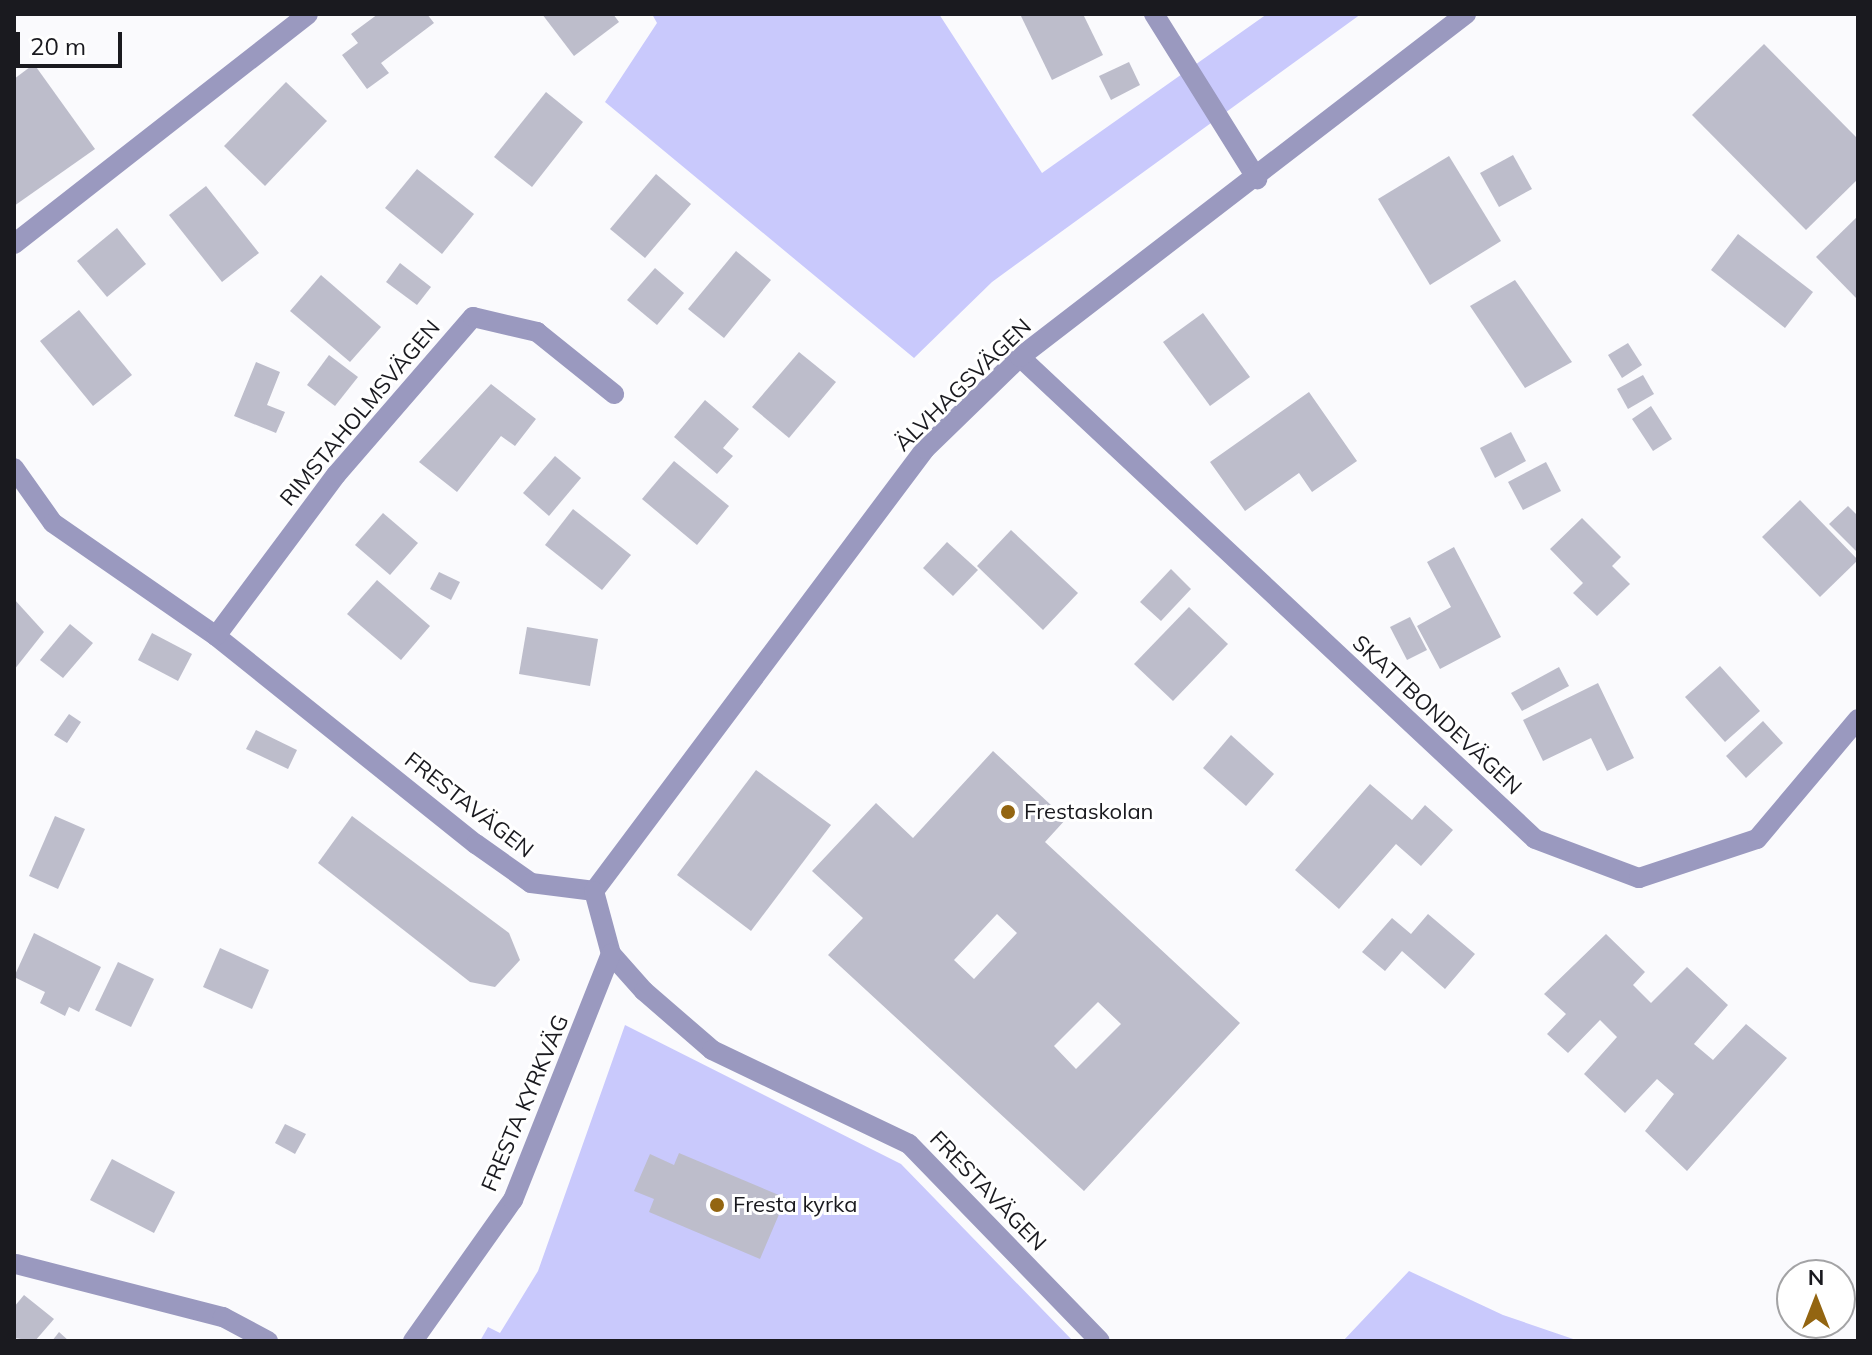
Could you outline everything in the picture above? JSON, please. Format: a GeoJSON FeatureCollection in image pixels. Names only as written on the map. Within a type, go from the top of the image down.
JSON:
{"type":"FeatureCollection","features":[{"type":"Feature","properties":{"kind":"street"},"geometry":{"type":"LineString","coordinates":[[14,244],[308,14]]}},
{"type":"Feature","properties":{"kind":"street"},"geometry":{"type":"LineString","coordinates":[[1154,14],[1257,179]]}},
{"type":"Feature","properties":{"kind":"street","name":"ÄLVHAGSVÄGEN"},"geometry":{"type":"LineString","coordinates":[[594,891],[925,449],[1020,357],[1257,179],[1466,14]]}},
{"type":"Feature","properties":{"kind":"street","name":"RIMSTAHOLMSVÄGEN"},"geometry":{"type":"LineString","coordinates":[[216,636],[336,475],[473,317],[537,332],[614,394]]}},
{"type":"Feature","properties":{"kind":"street","name":"SKATTBONDEVÄGEN"},"geometry":{"type":"LineString","coordinates":[[1020,357],[1535,839],[1639,878],[1757,839],[1858,719]]}},
{"type":"Feature","properties":{"kind":"street","name":"FRESTAVÄGEN"},"geometry":{"type":"LineString","coordinates":[[14,468],[53,523],[216,636],[531,883],[594,891]]}},
{"type":"Feature","properties":{"kind":"street"},"geometry":{"type":"LineString","coordinates":[[594,891],[611,954]]}},
{"type":"Feature","properties":{"kind":"street","name":"FRESTAVÄGEN"},"geometry":{"type":"LineString","coordinates":[[611,954],[712,1050],[909,1144],[1100,1341]]}},
{"type":"Feature","properties":{"kind":"street","name":"FRESTA KYRKVÄG"},"geometry":{"type":"LineString","coordinates":[[413,1341],[513,1200],[611,954]]}},
{"type":"Feature","properties":{"kind":"street"},"geometry":{"type":"LineString","coordinates":[[16,1264],[223,1317],[268,1341]]}},
{"type":"Feature","properties":{"kind":"shaded area"},"geometry":{"type":"Polygon","coordinates":[[[652,14],[939,14],[1042,173],[1267,14],[1361,14],[992,282],[914,358],[605,102],[657,23],[652,14]]]}},
{"type":"Feature","properties":{"kind":"shaded area"},"geometry":{"type":"Polygon","coordinates":[[[625,1025],[901,1164],[1073,1341],[480,1341],[488,1327],[500,1333],[538,1271],[625,1025]]]}},
{"type":"Feature","properties":{"kind":"shaded area"},"geometry":{"type":"Polygon","coordinates":[[[1409,1271],[1503,1315],[1579,1341],[1343,1341],[1409,1271]]]}},
{"type":"Feature","properties":{"kind":"building"},"geometry":{"type":"Polygon","coordinates":[[[378,14],[427,14],[434,23],[381,63],[389,73],[367,89],[342,55],[358,43],[351,34],[378,14]]]}},
{"type":"Feature","properties":{"kind":"building"},"geometry":{"type":"Polygon","coordinates":[[[542,14],[613,14],[619,22],[574,56],[542,14]]]}},
{"type":"Feature","properties":{"kind":"building"},"geometry":{"type":"Polygon","coordinates":[[[1020,14],[1083,14],[1103,55],[1052,80],[1020,14]]]}},
{"type":"Feature","properties":{"kind":"building"},"geometry":{"type":"Polygon","coordinates":[[[1764,44],[1858,139],[1858,179],[1806,230],[1692,115],[1764,44]]]}},
{"type":"Feature","properties":{"kind":"building"},"geometry":{"type":"Polygon","coordinates":[[[1129,62],[1140,85],[1111,100],[1099,76],[1129,62]]]}},
{"type":"Feature","properties":{"kind":"building"},"geometry":{"type":"Polygon","coordinates":[[[34,64],[95,149],[14,206],[14,79],[34,64]]]}},
{"type":"Feature","properties":{"kind":"building"},"geometry":{"type":"Polygon","coordinates":[[[286,82],[327,121],[265,186],[224,146],[286,82]]]}},
{"type":"Feature","properties":{"kind":"building"},"geometry":{"type":"Polygon","coordinates":[[[546,92],[583,122],[532,187],[494,157],[546,92]]]}},
{"type":"Feature","properties":{"kind":"building"},"geometry":{"type":"Polygon","coordinates":[[[1513,155],[1532,189],[1499,207],[1480,173],[1513,155]]]}},
{"type":"Feature","properties":{"kind":"building"},"geometry":{"type":"Polygon","coordinates":[[[1449,156],[1501,241],[1430,285],[1378,199],[1449,156]]]}},
{"type":"Feature","properties":{"kind":"building"},"geometry":{"type":"Polygon","coordinates":[[[417,169],[474,214],[442,254],[385,208],[417,169]]]}},
{"type":"Feature","properties":{"kind":"building"},"geometry":{"type":"Polygon","coordinates":[[[656,174],[691,204],[645,258],[610,229],[656,174]]]}},
{"type":"Feature","properties":{"kind":"building"},"geometry":{"type":"Polygon","coordinates":[[[206,186],[259,253],[222,282],[169,215],[206,186]]]}},
{"type":"Feature","properties":{"kind":"building"},"geometry":{"type":"Polygon","coordinates":[[[1858,216],[1858,300],[1816,257],[1858,216]]]}},
{"type":"Feature","properties":{"kind":"building"},"geometry":{"type":"Polygon","coordinates":[[[117,228],[146,264],[107,297],[77,261],[117,228]]]}},
{"type":"Feature","properties":{"kind":"building"},"geometry":{"type":"Polygon","coordinates":[[[1738,234],[1813,292],[1785,328],[1711,270],[1738,234]]]}},
{"type":"Feature","properties":{"kind":"building"},"geometry":{"type":"Polygon","coordinates":[[[736,251],[771,280],[724,338],[688,309],[736,251]]]}},
{"type":"Feature","properties":{"kind":"building"},"geometry":{"type":"Polygon","coordinates":[[[400,263],[431,287],[417,305],[386,282],[400,263]]]}},
{"type":"Feature","properties":{"kind":"building"},"geometry":{"type":"Polygon","coordinates":[[[655,268],[684,293],[657,325],[627,300],[655,268]]]}},
{"type":"Feature","properties":{"kind":"building"},"geometry":{"type":"Polygon","coordinates":[[[321,275],[381,327],[350,362],[290,311],[321,275]]]}},
{"type":"Feature","properties":{"kind":"building"},"geometry":{"type":"Polygon","coordinates":[[[1515,280],[1572,362],[1525,388],[1470,306],[1515,280]]]}},
{"type":"Feature","properties":{"kind":"building"},"geometry":{"type":"Polygon","coordinates":[[[79,310],[132,375],[93,406],[40,341],[79,310]]]}},
{"type":"Feature","properties":{"kind":"building"},"geometry":{"type":"Polygon","coordinates":[[[1203,313],[1250,377],[1210,406],[1163,342],[1203,313]]]}},
{"type":"Feature","properties":{"kind":"building"},"geometry":{"type":"Polygon","coordinates":[[[1628,343],[1642,365],[1622,378],[1608,355],[1628,343]]]}},
{"type":"Feature","properties":{"kind":"building"},"geometry":{"type":"Polygon","coordinates":[[[799,352],[836,382],[789,438],[752,407],[799,352]]]}},
{"type":"Feature","properties":{"kind":"building"},"geometry":{"type":"Polygon","coordinates":[[[329,355],[358,377],[335,406],[307,385],[329,355]]]}},
{"type":"Feature","properties":{"kind":"building"},"geometry":{"type":"Polygon","coordinates":[[[256,362],[280,372],[267,405],[285,412],[276,433],[234,416],[256,362]]]}},
{"type":"Feature","properties":{"kind":"building"},"geometry":{"type":"Polygon","coordinates":[[[1643,375],[1654,394],[1628,409],[1617,389],[1643,375]]]}},
{"type":"Feature","properties":{"kind":"building"},"geometry":{"type":"Polygon","coordinates":[[[491,384],[536,419],[515,446],[501,436],[457,492],[419,462],[491,384]]]}},
{"type":"Feature","properties":{"kind":"building"},"geometry":{"type":"Polygon","coordinates":[[[1309,392],[1357,461],[1312,492],[1299,473],[1245,511],[1210,462],[1309,392]]]}},
{"type":"Feature","properties":{"kind":"building"},"geometry":{"type":"Polygon","coordinates":[[[705,400],[739,429],[723,448],[733,456],[717,474],[674,437],[705,400]]]}},
{"type":"Feature","properties":{"kind":"building"},"geometry":{"type":"Polygon","coordinates":[[[1651,406],[1672,439],[1653,451],[1632,419],[1651,406]]]}},
{"type":"Feature","properties":{"kind":"building"},"geometry":{"type":"Polygon","coordinates":[[[1511,432],[1526,461],[1495,478],[1480,448],[1511,432]]]}},
{"type":"Feature","properties":{"kind":"building"},"geometry":{"type":"Polygon","coordinates":[[[555,456],[581,478],[549,516],[523,493],[555,456]]]}},
{"type":"Feature","properties":{"kind":"building"},"geometry":{"type":"Polygon","coordinates":[[[674,461],[729,506],[697,545],[642,499],[674,461]]]}},
{"type":"Feature","properties":{"kind":"building"},"geometry":{"type":"Polygon","coordinates":[[[1546,462],[1561,491],[1523,510],[1508,482],[1546,462]]]}},
{"type":"Feature","properties":{"kind":"building"},"geometry":{"type":"Polygon","coordinates":[[[1800,500],[1858,560],[1820,597],[1762,537],[1800,500]]]}},
{"type":"Feature","properties":{"kind":"building"},"geometry":{"type":"Polygon","coordinates":[[[1848,506],[1858,516],[1858,553],[1829,524],[1848,506]]]}},
{"type":"Feature","properties":{"kind":"building"},"geometry":{"type":"Polygon","coordinates":[[[573,509],[631,555],[602,590],[545,545],[573,509]]]}},
{"type":"Feature","properties":{"kind":"building"},"geometry":{"type":"Polygon","coordinates":[[[383,513],[418,543],[390,575],[355,545],[383,513]]]}},
{"type":"Feature","properties":{"kind":"building"},"geometry":{"type":"Polygon","coordinates":[[[1582,518],[1621,557],[1612,566],[1630,584],[1597,616],[1573,593],[1583,583],[1550,549],[1582,518]]]}},
{"type":"Feature","properties":{"kind":"building"},"geometry":{"type":"Polygon","coordinates":[[[1011,530],[1078,593],[1043,630],[977,566],[1011,530]]]}},
{"type":"Feature","properties":{"kind":"building"},"geometry":{"type":"Polygon","coordinates":[[[947,542],[978,570],[953,596],[923,568],[947,542]]]}},
{"type":"Feature","properties":{"kind":"building"},"geometry":{"type":"Polygon","coordinates":[[[1454,547],[1501,637],[1440,669],[1417,626],[1451,607],[1427,562],[1454,547]]]}},
{"type":"Feature","properties":{"kind":"building"},"geometry":{"type":"Polygon","coordinates":[[[1171,569],[1191,589],[1161,621],[1140,602],[1171,569]]]}},
{"type":"Feature","properties":{"kind":"building"},"geometry":{"type":"Polygon","coordinates":[[[439,572],[460,582],[451,600],[430,589],[439,572]]]}},
{"type":"Feature","properties":{"kind":"building"},"geometry":{"type":"Polygon","coordinates":[[[377,580],[430,626],[401,660],[347,614],[377,580]]]}},
{"type":"Feature","properties":{"kind":"building"},"geometry":{"type":"Polygon","coordinates":[[[14,599],[44,632],[14,670],[14,599]]]}},
{"type":"Feature","properties":{"kind":"building"},"geometry":{"type":"Polygon","coordinates":[[[1189,607],[1228,644],[1173,701],[1134,664],[1189,607]]]}},
{"type":"Feature","properties":{"kind":"building"},"geometry":{"type":"Polygon","coordinates":[[[1410,617],[1427,650],[1407,660],[1390,627],[1410,617]]]}},
{"type":"Feature","properties":{"kind":"building"},"geometry":{"type":"Polygon","coordinates":[[[70,624],[93,643],[63,678],[40,660],[70,624]]]}},
{"type":"Feature","properties":{"kind":"building"},"geometry":{"type":"Polygon","coordinates":[[[527,627],[598,639],[590,686],[519,674],[527,627]]]}},
{"type":"Feature","properties":{"kind":"building"},"geometry":{"type":"Polygon","coordinates":[[[152,633],[192,654],[178,681],[138,660],[152,633]]]}},
{"type":"Feature","properties":{"kind":"building"},"geometry":{"type":"Polygon","coordinates":[[[1720,666],[1760,711],[1725,742],[1685,697],[1720,666]]]}},
{"type":"Feature","properties":{"kind":"building"},"geometry":{"type":"Polygon","coordinates":[[[1559,667],[1569,686],[1522,711],[1511,693],[1559,667]]]}},
{"type":"Feature","properties":{"kind":"building"},"geometry":{"type":"Polygon","coordinates":[[[1598,683],[1634,758],[1607,771],[1591,738],[1543,761],[1523,720],[1598,683]]]}},
{"type":"Feature","properties":{"kind":"building"},"geometry":{"type":"Polygon","coordinates":[[[69,714],[81,722],[67,743],[54,735],[69,714]]]}},
{"type":"Feature","properties":{"kind":"building"},"geometry":{"type":"Polygon","coordinates":[[[1763,721],[1783,743],[1746,778],[1726,756],[1763,721]]]}},
{"type":"Feature","properties":{"kind":"building"},"geometry":{"type":"Polygon","coordinates":[[[256,730],[297,750],[288,769],[246,749],[256,730]]]}},
{"type":"Feature","properties":{"kind":"building"},"geometry":{"type":"Polygon","coordinates":[[[1231,735],[1274,774],[1246,806],[1203,768],[1231,735]]]}},
{"type":"Feature","properties":{"kind":"building"},"geometry":{"type":"Polygon","coordinates":[[[993,751],[1066,819],[1045,842],[1240,1023],[1084,1191],[828,955],[863,918],[812,871],[876,803],[913,838],[993,751]],[[997,914],[954,960],[974,979],[1017,933],[997,914]],[[1098,1002],[1054,1046],[1076,1069],[1121,1024],[1098,1002]]]}},
{"type":"Feature","properties":{"kind":"building"},"geometry":{"type":"Polygon","coordinates":[[[756,770],[831,825],[751,931],[677,875],[756,770]]]}},
{"type":"Feature","properties":{"kind":"building"},"geometry":{"type":"Polygon","coordinates":[[[1370,784],[1412,820],[1425,805],[1453,830],[1421,866],[1396,844],[1339,909],[1295,870],[1370,784]]]}},
{"type":"Feature","properties":{"kind":"building"},"geometry":{"type":"Polygon","coordinates":[[[55,816],[85,829],[58,889],[29,876],[55,816]]]}},
{"type":"Feature","properties":{"kind":"building"},"geometry":{"type":"Polygon","coordinates":[[[352,816],[509,933],[520,960],[495,987],[470,982],[318,863],[352,816]]]}},
{"type":"Feature","properties":{"kind":"building"},"geometry":{"type":"Polygon","coordinates":[[[1428,914],[1475,954],[1445,989],[1402,951],[1385,971],[1362,952],[1392,918],[1411,934],[1428,914]]]}},
{"type":"Feature","properties":{"kind":"building"},"geometry":{"type":"Polygon","coordinates":[[[34,933],[101,967],[79,1012],[69,1007],[65,1016],[40,1003],[45,992],[14,977],[34,933]]]}},
{"type":"Feature","properties":{"kind":"building"},"geometry":{"type":"Polygon","coordinates":[[[1606,934],[1645,972],[1633,985],[1651,1003],[1687,967],[1728,1005],[1694,1044],[1713,1060],[1746,1024],[1787,1058],[1687,1171],[1645,1131],[1674,1094],[1657,1079],[1625,1113],[1584,1074],[1617,1037],[1600,1020],[1568,1053],[1547,1034],[1566,1014],[1544,994],[1606,934]]]}},
{"type":"Feature","properties":{"kind":"building"},"geometry":{"type":"Polygon","coordinates":[[[220,948],[269,970],[252,1009],[203,987],[220,948]]]}},
{"type":"Feature","properties":{"kind":"building"},"geometry":{"type":"Polygon","coordinates":[[[118,962],[154,979],[131,1027],[95,1010],[118,962]]]}},
{"type":"Feature","properties":{"kind":"building"},"geometry":{"type":"Polygon","coordinates":[[[285,1124],[306,1134],[295,1154],[275,1143],[285,1124]]]}},
{"type":"Feature","properties":{"kind":"building","name":"Fresta kyrka"},"geometry":{"type":"Polygon","coordinates":[[[679,1153],[786,1198],[760,1259],[649,1212],[654,1199],[634,1191],[650,1154],[674,1165],[679,1153]]]}},
{"type":"Feature","properties":{"kind":"building"},"geometry":{"type":"Polygon","coordinates":[[[112,1159],[175,1192],[154,1233],[90,1200],[112,1159]]]}},
{"type":"Feature","properties":{"kind":"building"},"geometry":{"type":"Polygon","coordinates":[[[24,1295],[54,1319],[35,1341],[14,1338],[14,1307],[24,1295]]]}},
{"type":"Feature","properties":{"kind":"building"},"geometry":{"type":"Polygon","coordinates":[[[59,1332],[69,1341],[52,1341],[59,1332]]]}},
{"type":"Feature","properties":{"kind":"place","name":"Frestaskolan"},"geometry":{"type":"Point","coordinates":[1008,812]}},
{"type":"Feature","properties":{"kind":"place","name":"Fresta kyrka"},"geometry":{"type":"Point","coordinates":[717,1205]}}]}
